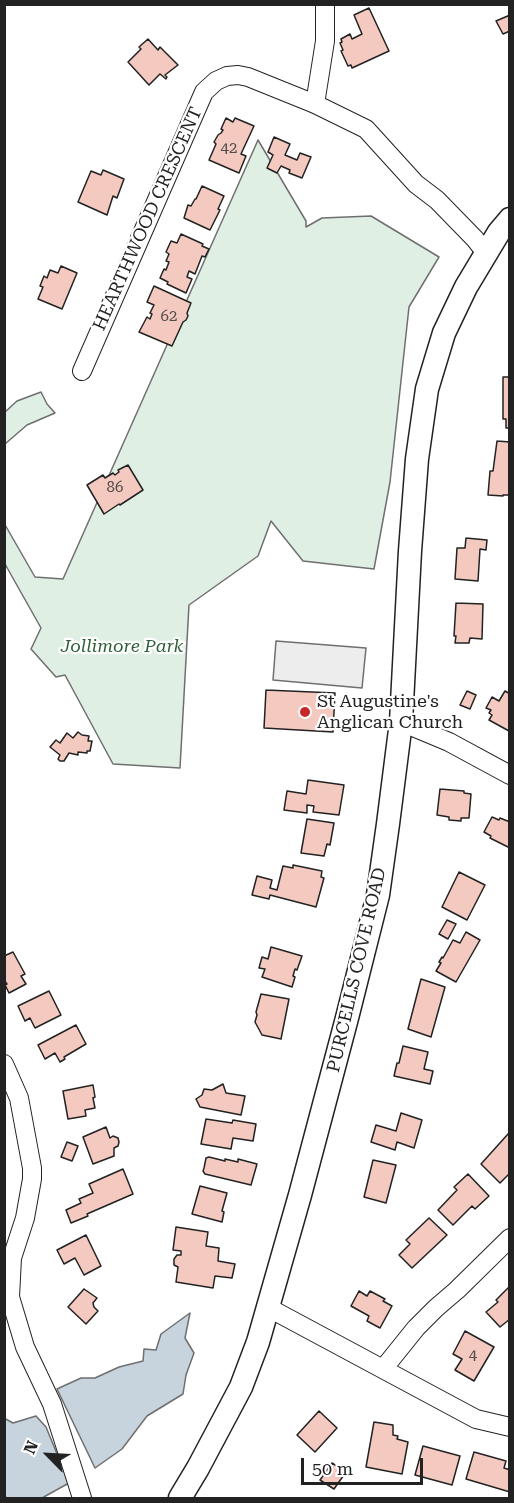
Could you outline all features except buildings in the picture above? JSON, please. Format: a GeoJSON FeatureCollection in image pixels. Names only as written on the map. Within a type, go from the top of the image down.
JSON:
{"type":"FeatureCollection","features":[{"type":"Feature","properties":{"kind":"main road","name":"PURCELLS COVE ROAD"},"geometry":{"type":"LineString","coordinates":[[180,1498],[241,1387],[258,1342],[347,1018],[378,895],[401,722],[417,459],[427,389],[444,333],[466,286],[499,232],[510,219]]}},
{"type":"Feature","properties":{"kind":"street"},"geometry":{"type":"LineString","coordinates":[[315,104],[325,41],[325,4]]}},
{"type":"Feature","properties":{"kind":"street","name":"HEARTHWOOD CRESCENT"},"geometry":{"type":"LineString","coordinates":[[81,370],[204,92],[216,81],[227,76],[248,77],[315,104],[366,129],[416,184],[437,200],[475,239],[486,254]]}},
{"type":"Feature","properties":{"kind":"street"},"geometry":{"type":"LineString","coordinates":[[401,722],[450,742],[510,775]]}},
{"type":"Feature","properties":{"kind":"street"},"geometry":{"type":"LineString","coordinates":[[4,1064],[19,1098],[32,1168],[25,1218],[12,1258],[10,1297],[25,1347],[52,1404],[82,1498]]}},
{"type":"Feature","properties":{"kind":"street"},"geometry":{"type":"LineString","coordinates":[[384,1369],[416,1328],[510,1238]]}},
{"type":"Feature","properties":{"kind":"street"},"geometry":{"type":"LineString","coordinates":[[268,1308],[476,1419],[510,1427]]}},
{"type":"Feature","properties":{"kind":"green space","name":"Jollimore Park"},"geometry":{"type":"Polygon","coordinates":[[[258,140],[306,221],[306,227],[322,218],[371,216],[439,257],[409,307],[390,482],[374,569],[303,561],[271,521],[258,556],[189,605],[180,768],[113,764],[65,675],[56,677],[31,649],[41,628],[5,564],[4,523],[35,577],[63,579],[258,140]]]}},
{"type":"Feature","properties":{"kind":"green space"},"geometry":{"type":"Polygon","coordinates":[[[41,392],[55,413],[27,425],[5,444],[5,412],[17,401],[41,392]]]}},
{"type":"Feature","properties":{"kind":"shaded area"},"geometry":{"type":"Polygon","coordinates":[[[276,641],[366,648],[362,688],[273,680],[276,641]]]}},
{"type":"Feature","properties":{"kind":"shaded area"},"geometry":{"type":"Polygon","coordinates":[[[190,1313],[185,1338],[194,1353],[186,1375],[183,1394],[147,1416],[122,1449],[95,1468],[57,1389],[81,1378],[95,1378],[119,1367],[143,1361],[144,1349],[156,1350],[161,1334],[190,1313]]]}},
{"type":"Feature","properties":{"kind":"shaded area"},"geometry":{"type":"Polygon","coordinates":[[[36,1416],[46,1427],[69,1483],[42,1498],[6,1498],[4,1491],[4,1418],[13,1423],[36,1416]]]}},
{"type":"Feature","properties":{"kind":"place","name":"St Augustine's Anglican Church"},"geometry":{"type":"Point","coordinates":[305,712]}}]}
